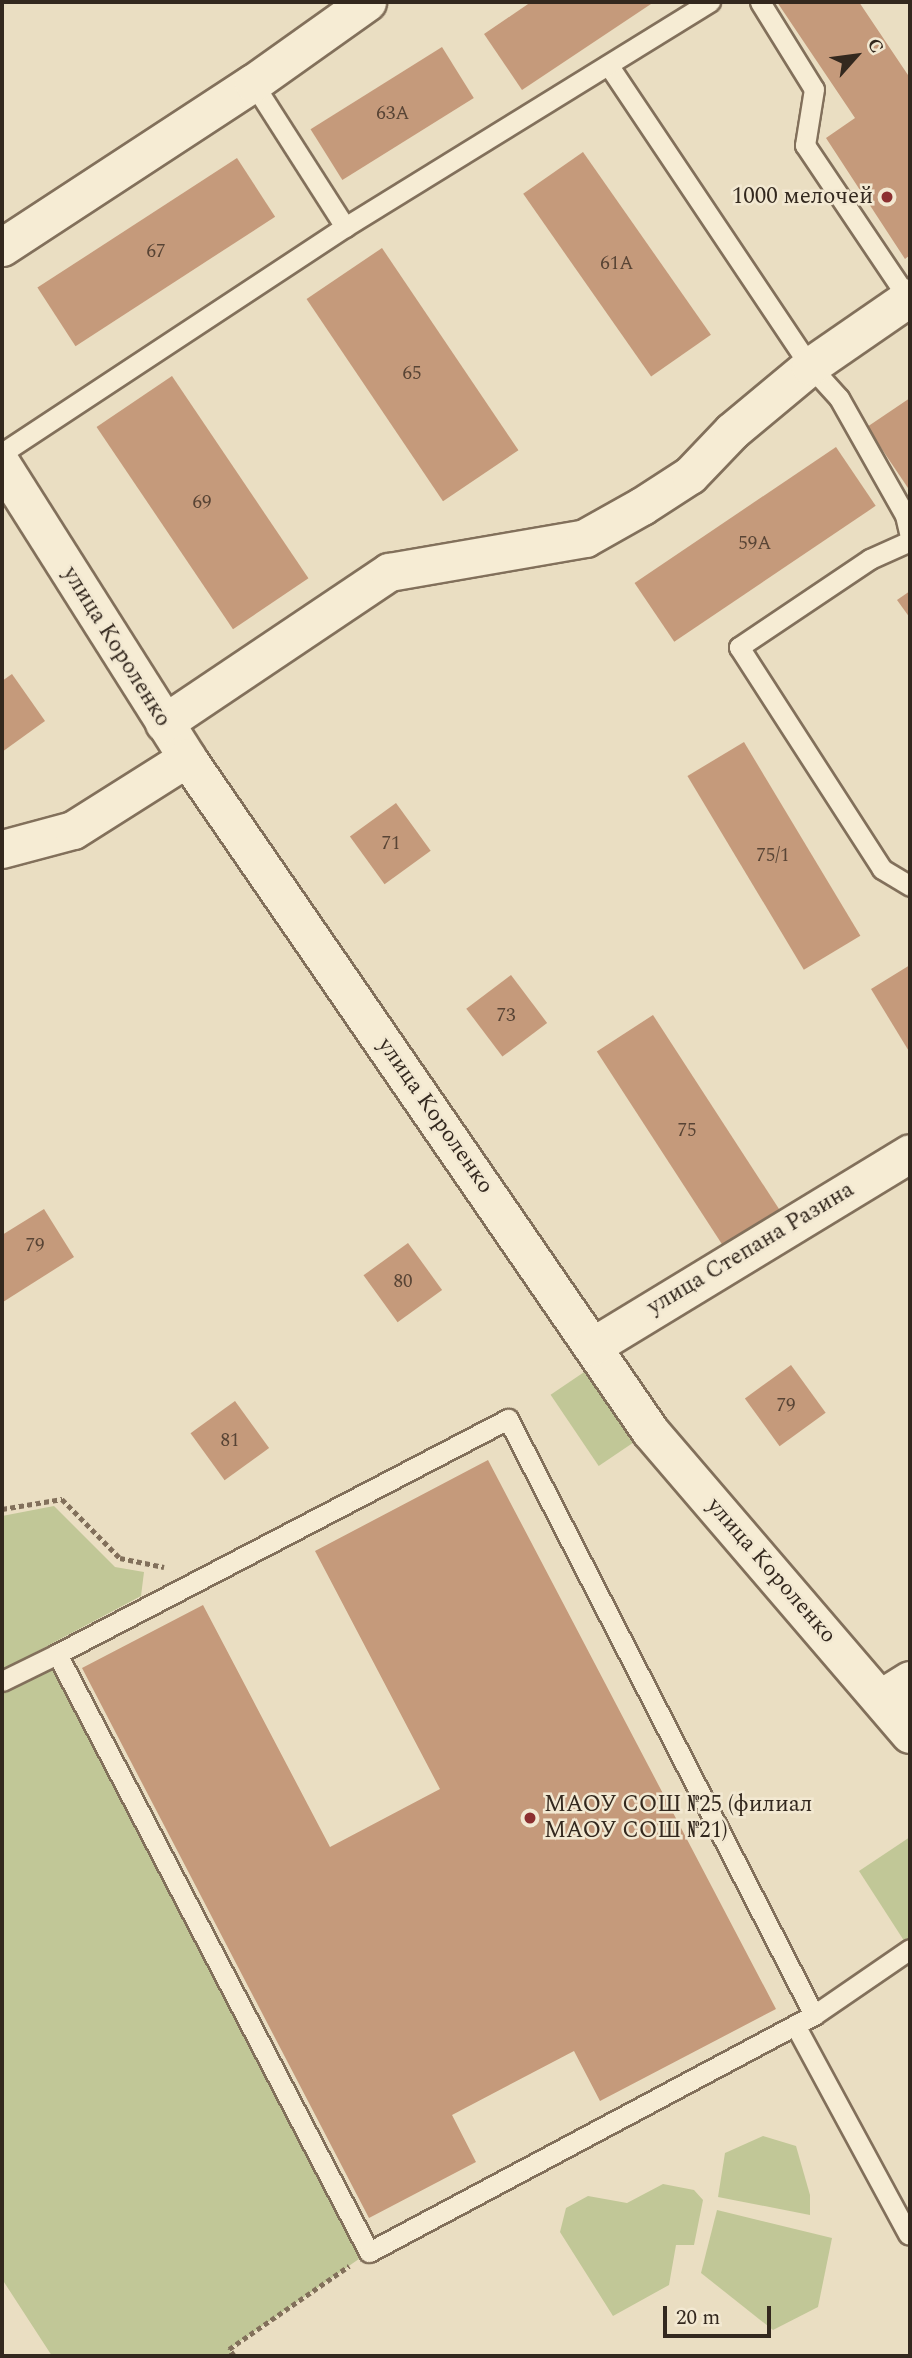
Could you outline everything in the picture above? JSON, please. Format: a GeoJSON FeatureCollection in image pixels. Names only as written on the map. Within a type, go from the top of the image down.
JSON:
{"type":"FeatureCollection","features":[{"type":"Feature","properties":{"kind":"street"},"geometry":{"type":"LineString","coordinates":[[2,247],[253,83],[366,2]]}},
{"type":"Feature","properties":{"kind":"street"},"geometry":{"type":"LineString","coordinates":[[164,723],[389,572],[585,538],[690,475],[732,432],[810,366],[909,298]]}},
{"type":"Feature","properties":{"kind":"street","name":"улица Короленко"},"geometry":{"type":"LineString","coordinates":[[2,466],[187,758],[650,1431],[896,1689],[910,1734]]}},
{"type":"Feature","properties":{"kind":"street"},"geometry":{"type":"LineString","coordinates":[[2,849],[73,830],[187,758]]}},
{"type":"Feature","properties":{"kind":"street","name":"улица Степана Разина"},"geometry":{"type":"LineString","coordinates":[[593,1346],[910,1153]]}},
{"type":"Feature","properties":{"kind":"lane"},"geometry":{"type":"LineString","coordinates":[[2,453],[345,227],[710,2]]}},
{"type":"Feature","properties":{"kind":"lane"},"geometry":{"type":"LineString","coordinates":[[760,2],[814,89],[805,145],[909,298]]}},
{"type":"Feature","properties":{"kind":"lane"},"geometry":{"type":"LineString","coordinates":[[609,66],[810,366],[839,398],[905,515],[910,538],[870,559],[739,647],[882,869],[910,886]]}},
{"type":"Feature","properties":{"kind":"lane"},"geometry":{"type":"LineString","coordinates":[[253,83],[345,227]]}},
{"type":"Feature","properties":{"kind":"lane"},"geometry":{"type":"LineString","coordinates":[[2,1681],[508,1419],[814,2015]]}},
{"type":"Feature","properties":{"kind":"lane"},"geometry":{"type":"LineString","coordinates":[[57,1654],[369,2252],[814,2015],[910,1949]]}},
{"type":"Feature","properties":{"kind":"lane"},"geometry":{"type":"LineString","coordinates":[[796,2025],[908,2234]]}},
{"type":"Feature","properties":{"kind":"path"},"geometry":{"type":"LineString","coordinates":[[2,1509],[62,1499],[120,1558],[207,1576]]}},
{"type":"Feature","properties":{"kind":"path"},"geometry":{"type":"LineString","coordinates":[[234,2356],[229,2349],[369,2252]]}},
{"type":"Feature","properties":{"kind":"green space"},"geometry":{"type":"Polygon","coordinates":[[[602,1360],[650,1431],[599,1466],[551,1395],[602,1360]]]}},
{"type":"Feature","properties":{"kind":"green space"},"geometry":{"type":"Polygon","coordinates":[[[54,1506],[115,1567],[144,1572],[141,1596],[2,1670],[2,1516],[54,1506]]]}},
{"type":"Feature","properties":{"kind":"green space"},"geometry":{"type":"Polygon","coordinates":[[[57,1654],[369,2252],[229,2349],[234,2356],[52,2356],[2,2279],[2,1681],[57,1654]]]}},
{"type":"Feature","properties":{"kind":"green space"},"geometry":{"type":"Polygon","coordinates":[[[910,1837],[910,1950],[859,1871],[910,1837]]]}},
{"type":"Feature","properties":{"kind":"green space"},"geometry":{"type":"Polygon","coordinates":[[[763,2136],[796,2146],[810,2195],[810,2215],[718,2197],[725,2153],[763,2136]]]}},
{"type":"Feature","properties":{"kind":"green space"},"geometry":{"type":"Polygon","coordinates":[[[663,2184],[694,2190],[703,2200],[694,2245],[676,2245],[669,2285],[613,2316],[560,2232],[566,2208],[588,2196],[627,2203],[663,2184]]]}},
{"type":"Feature","properties":{"kind":"green space"},"geometry":{"type":"Polygon","coordinates":[[[717,2210],[832,2238],[818,2307],[773,2330],[701,2273],[717,2210]]]}},
{"type":"Feature","properties":{"kind":"building"},"geometry":{"type":"Polygon","coordinates":[[[531,2],[654,2],[522,90],[484,34],[531,2]]]}},
{"type":"Feature","properties":{"kind":"building"},"geometry":{"type":"Polygon","coordinates":[[[777,2],[859,2],[910,78],[910,255],[905,259],[826,138],[855,118],[777,2]]]}},
{"type":"Feature","properties":{"kind":"building"},"geometry":{"type":"Polygon","coordinates":[[[442,47],[474,98],[342,180],[311,129],[442,47]]]}},
{"type":"Feature","properties":{"kind":"building"},"geometry":{"type":"Polygon","coordinates":[[[583,152],[711,335],[651,377],[523,194],[583,152]]]}},
{"type":"Feature","properties":{"kind":"building"},"geometry":{"type":"Polygon","coordinates":[[[237,158],[275,217],[76,346],[37,288],[237,158]]]}},
{"type":"Feature","properties":{"kind":"building"},"geometry":{"type":"Polygon","coordinates":[[[382,248],[518,450],[443,501],[307,299],[382,248]]]}},
{"type":"Feature","properties":{"kind":"building"},"geometry":{"type":"Polygon","coordinates":[[[172,376],[308,578],[233,629],[97,427],[172,376]]]}},
{"type":"Feature","properties":{"kind":"building"},"geometry":{"type":"Polygon","coordinates":[[[910,398],[910,487],[908,488],[867,427],[910,398]]]}},
{"type":"Feature","properties":{"kind":"building"},"geometry":{"type":"Polygon","coordinates":[[[836,447],[876,506],[674,642],[635,583],[836,447]]]}},
{"type":"Feature","properties":{"kind":"building"},"geometry":{"type":"Polygon","coordinates":[[[910,591],[910,618],[897,600],[910,591]]]}},
{"type":"Feature","properties":{"kind":"building"},"geometry":{"type":"Polygon","coordinates":[[[12,674],[45,721],[2,752],[2,681],[12,674]]]}},
{"type":"Feature","properties":{"kind":"building"},"geometry":{"type":"Polygon","coordinates":[[[744,742],[860,936],[804,970],[687,776],[744,742]]]}},
{"type":"Feature","properties":{"kind":"building"},"geometry":{"type":"Polygon","coordinates":[[[396,803],[431,851],[385,884],[350,837],[396,803]]]}},
{"type":"Feature","properties":{"kind":"building"},"geometry":{"type":"Polygon","coordinates":[[[910,965],[910,1053],[871,989],[910,965]]]}},
{"type":"Feature","properties":{"kind":"building"},"geometry":{"type":"Polygon","coordinates":[[[511,975],[547,1023],[502,1057],[466,1009],[511,975]]]}},
{"type":"Feature","properties":{"kind":"building"},"geometry":{"type":"Polygon","coordinates":[[[653,1015],[779,1210],[723,1246],[597,1051],[653,1015]]]}},
{"type":"Feature","properties":{"kind":"building"},"geometry":{"type":"Polygon","coordinates":[[[44,1209],[74,1257],[3,1302],[2,1235],[44,1209]]]}},
{"type":"Feature","properties":{"kind":"building"},"geometry":{"type":"Polygon","coordinates":[[[408,1243],[442,1290],[398,1322],[364,1275],[408,1243]]]}},
{"type":"Feature","properties":{"kind":"building"},"geometry":{"type":"Polygon","coordinates":[[[791,1365],[826,1413],[780,1446],[745,1399],[791,1365]]]}},
{"type":"Feature","properties":{"kind":"building"},"geometry":{"type":"Polygon","coordinates":[[[235,1401],[269,1448],[225,1480],[191,1433],[235,1401]]]}},
{"type":"Feature","properties":{"kind":"building","name":"МАОУ СОШ №25 (филиал МАОУ СОШ №21)"},"geometry":{"type":"Polygon","coordinates":[[[488,1460],[776,2009],[600,2101],[574,2051],[452,2115],[476,2162],[369,2218],[82,1668],[203,1605],[330,1847],[440,1789],[315,1551],[488,1460]]]}},
{"type":"Feature","properties":{"kind":"place","name":"1000 мелочей"},"geometry":{"type":"Point","coordinates":[887,197]}},
{"type":"Feature","properties":{"kind":"place","name":"МАОУ СОШ №25 (филиал МАОУ СОШ №21)"},"geometry":{"type":"Point","coordinates":[530,1818]}}]}
